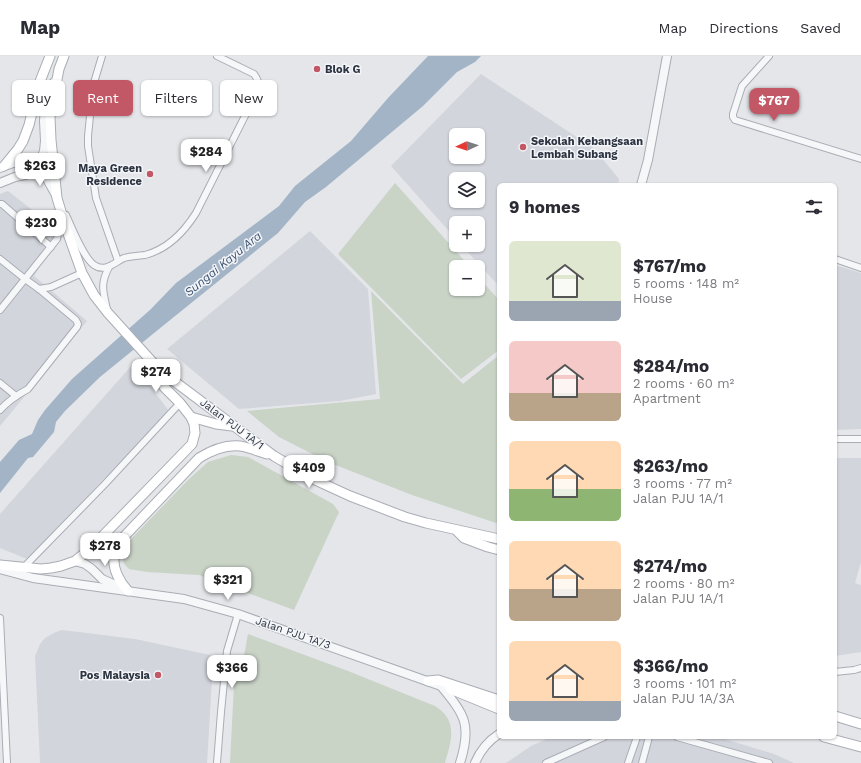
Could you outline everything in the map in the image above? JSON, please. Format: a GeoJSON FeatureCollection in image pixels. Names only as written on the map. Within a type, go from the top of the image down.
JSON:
{"type":"FeatureCollection","features":[{"type":"Feature","properties":{"kind":"main road"},"geometry":{"type":"LineString","coordinates":[[2,167],[23,141],[29,125],[39,84],[50,56]]}},
{"type":"Feature","properties":{"kind":"main road","name":"Jalan PJU 1A/1"},"geometry":{"type":"LineString","coordinates":[[64,56],[59,69],[50,117],[57,198],[82,273],[94,295],[108,313],[157,367],[177,384],[274,456],[312,479],[354,498],[405,517],[497,539]]}},
{"type":"Feature","properties":{"kind":"main road"},"geometry":{"type":"LineString","coordinates":[[0,567],[41,569],[61,566],[76,561],[91,548],[192,444],[195,433],[191,416],[164,387],[157,367]]}},
{"type":"Feature","properties":{"kind":"main road"},"geometry":{"type":"LineString","coordinates":[[191,416],[216,424],[235,426]]}},
{"type":"Feature","properties":{"kind":"main road"},"geometry":{"type":"LineString","coordinates":[[128,591],[117,576],[114,566],[113,552],[116,546],[199,458],[209,452],[221,448],[238,446],[274,456]]}},
{"type":"Feature","properties":{"kind":"main road"},"geometry":{"type":"LineString","coordinates":[[456,530],[464,538],[497,549]]}},
{"type":"Feature","properties":{"kind":"main road"},"geometry":{"type":"LineString","coordinates":[[428,681],[438,680],[497,699]]}},
{"type":"Feature","properties":{"kind":"main road"},"geometry":{"type":"LineString","coordinates":[[441,686],[497,708]]}},
{"type":"Feature","properties":{"kind":"main road"},"geometry":{"type":"LineString","coordinates":[[849,721],[861,716]]}},
{"type":"Feature","properties":{"kind":"main road"},"geometry":{"type":"LineString","coordinates":[[837,717],[861,724]]}},
{"type":"Feature","properties":{"kind":"main road"},"geometry":{"type":"LineString","coordinates":[[831,739],[860,747]]}},
{"type":"Feature","properties":{"kind":"street"},"geometry":{"type":"LineString","coordinates":[[102,56],[93,86],[90,104],[88,146],[96,198],[118,261]]}},
{"type":"Feature","properties":{"kind":"street"},"geometry":{"type":"LineString","coordinates":[[2,167],[15,162],[28,161],[38,166],[42,170],[87,259],[95,266],[101,268],[109,267],[130,256],[149,253],[166,246],[174,240],[196,213],[257,92],[259,85],[258,79],[254,74],[217,56]]}},
{"type":"Feature","properties":{"kind":"street"},"geometry":{"type":"LineString","coordinates":[[642,183],[648,160],[667,56]]}},
{"type":"Feature","properties":{"kind":"street"},"geometry":{"type":"LineString","coordinates":[[769,56],[742,86],[733,118],[735,120],[861,159]]}},
{"type":"Feature","properties":{"kind":"street"},"geometry":{"type":"LineString","coordinates":[[0,183],[32,172],[38,166],[46,141],[44,121],[45,107],[59,69]]}},
{"type":"Feature","properties":{"kind":"street"},"geometry":{"type":"LineString","coordinates":[[0,204],[2,204],[51,247]]}},
{"type":"Feature","properties":{"kind":"street"},"geometry":{"type":"LineString","coordinates":[[0,310],[57,239],[60,229],[60,210]]}},
{"type":"Feature","properties":{"kind":"street"},"geometry":{"type":"LineString","coordinates":[[0,259],[39,289],[76,320],[78,324],[28,389],[7,402],[0,410]]}},
{"type":"Feature","properties":{"kind":"street"},"geometry":{"type":"LineString","coordinates":[[837,260],[861,268]]}},
{"type":"Feature","properties":{"kind":"street"},"geometry":{"type":"LineString","coordinates":[[108,313],[103,281],[109,267]]}},
{"type":"Feature","properties":{"kind":"street"},"geometry":{"type":"LineString","coordinates":[[39,289],[51,287],[82,273]]}},
{"type":"Feature","properties":{"kind":"street"},"geometry":{"type":"LineString","coordinates":[[0,383],[16,396]]}},
{"type":"Feature","properties":{"kind":"street"},"geometry":{"type":"LineString","coordinates":[[24,567],[105,484],[180,403]]}},
{"type":"Feature","properties":{"kind":"street"},"geometry":{"type":"LineString","coordinates":[[837,439],[861,439]]}},
{"type":"Feature","properties":{"kind":"street"},"geometry":{"type":"LineString","coordinates":[[76,561],[85,564],[102,579],[128,591]]}},
{"type":"Feature","properties":{"kind":"street","name":"Jalan PJU 1A/3"},"geometry":{"type":"LineString","coordinates":[[0,567],[33,578],[184,599],[238,614],[441,686]]}},
{"type":"Feature","properties":{"kind":"street"},"geometry":{"type":"LineString","coordinates":[[217,763],[227,651],[238,614]]}},
{"type":"Feature","properties":{"kind":"street"},"geometry":{"type":"LineString","coordinates":[[0,618],[7,763]]}},
{"type":"Feature","properties":{"kind":"street"},"geometry":{"type":"LineString","coordinates":[[837,672],[861,668]]}},
{"type":"Feature","properties":{"kind":"street"},"geometry":{"type":"LineString","coordinates":[[441,686],[455,703],[466,724],[466,736],[460,763]]}},
{"type":"Feature","properties":{"kind":"street"},"geometry":{"type":"LineString","coordinates":[[475,763],[480,752],[488,742],[497,735]]}},
{"type":"Feature","properties":{"kind":"street"},"geometry":{"type":"LineString","coordinates":[[546,763],[600,739]]}},
{"type":"Feature","properties":{"kind":"street"},"geometry":{"type":"LineString","coordinates":[[628,763],[636,739]]}},
{"type":"Feature","properties":{"kind":"street"},"geometry":{"type":"LineString","coordinates":[[642,763],[648,739]]}},
{"type":"Feature","properties":{"kind":"street"},"geometry":{"type":"LineString","coordinates":[[684,739],[769,763]]}},
{"type":"Feature","properties":{"kind":"shaded area","name":"Sekolah Kebangsaan Lembah Subang"},"geometry":{"type":"Polygon","coordinates":[[[481,74],[591,145],[619,179],[618,183],[497,183],[497,284],[485,271],[485,260],[475,260],[467,252],[485,252],[485,216],[449,216],[449,231],[391,166],[481,74]]]}},
{"type":"Feature","properties":{"kind":"shaded area"},"geometry":{"type":"Polygon","coordinates":[[[395,183],[449,243],[449,252],[457,252],[464,260],[449,260],[449,296],[485,296],[485,285],[497,298],[497,352],[461,379],[338,254],[395,183]]]}},
{"type":"Feature","properties":{"kind":"shaded area"},"geometry":{"type":"Polygon","coordinates":[[[8,191],[54,227],[57,239],[34,276],[87,321],[0,426],[0,194],[8,191]]]}},
{"type":"Feature","properties":{"kind":"shaded area"},"geometry":{"type":"Polygon","coordinates":[[[310,231],[368,289],[376,394],[340,401],[239,409],[167,349],[310,231]]]}},
{"type":"Feature","properties":{"kind":"shaded area"},"geometry":{"type":"Polygon","coordinates":[[[837,266],[861,273],[861,429],[837,430],[837,266]]]}},
{"type":"Feature","properties":{"kind":"shaded area"},"geometry":{"type":"Polygon","coordinates":[[[371,291],[463,384],[497,357],[497,523],[412,495],[328,462],[279,437],[247,411],[380,399],[371,291]]]}},
{"type":"Feature","properties":{"kind":"shaded area"},"geometry":{"type":"Polygon","coordinates":[[[133,364],[169,411],[27,559],[0,548],[0,514],[133,364]]]}},
{"type":"Feature","properties":{"kind":"shaded area"},"geometry":{"type":"Polygon","coordinates":[[[231,455],[248,457],[333,504],[339,512],[294,610],[199,575],[147,572],[129,569],[125,565],[123,560],[124,552],[130,540],[188,480],[208,462],[231,455]]]}},
{"type":"Feature","properties":{"kind":"shaded area"},"geometry":{"type":"Polygon","coordinates":[[[837,458],[861,458],[861,562],[855,583],[861,585],[861,652],[837,656],[837,458]]]}},
{"type":"Feature","properties":{"kind":"shaded area"},"geometry":{"type":"Polygon","coordinates":[[[62,630],[135,639],[210,655],[213,663],[207,763],[40,763],[35,656],[40,644],[45,638],[62,630]]]}},
{"type":"Feature","properties":{"kind":"shaded area"},"geometry":{"type":"Polygon","coordinates":[[[248,634],[348,671],[435,706],[448,718],[450,725],[451,739],[445,763],[230,763],[235,666],[244,656],[248,634]]]}},
{"type":"Feature","properties":{"kind":"shaded area"},"geometry":{"type":"Polygon","coordinates":[[[547,739],[725,739],[774,754],[794,763],[506,763],[531,746],[547,739]]]}},
{"type":"Feature","properties":{"kind":"water","name":"Sungai Kayu Ara"},"geometry":{"type":"Polygon","coordinates":[[[428,56],[481,56],[475,62],[457,72],[423,106],[326,187],[305,202],[278,233],[100,377],[65,411],[56,422],[54,432],[33,457],[28,458],[0,493],[0,462],[19,440],[32,434],[38,420],[45,410],[72,379],[151,309],[176,283],[279,206],[295,186],[351,141],[388,98],[428,56]]]}},
{"type":"Feature","properties":{"kind":"place","name":"Blok G"},"geometry":{"type":"Point","coordinates":[317,69]}},
{"type":"Feature","properties":{"kind":"place","name":"Sekolah Kebangsaan Lembah Subang"},"geometry":{"type":"Point","coordinates":[523,147]}},
{"type":"Feature","properties":{"kind":"place","name":"Maya Green Residence"},"geometry":{"type":"Point","coordinates":[150,174]}},
{"type":"Feature","properties":{"kind":"place","name":"Pos Malaysia"},"geometry":{"type":"Point","coordinates":[158,675]}}]}
